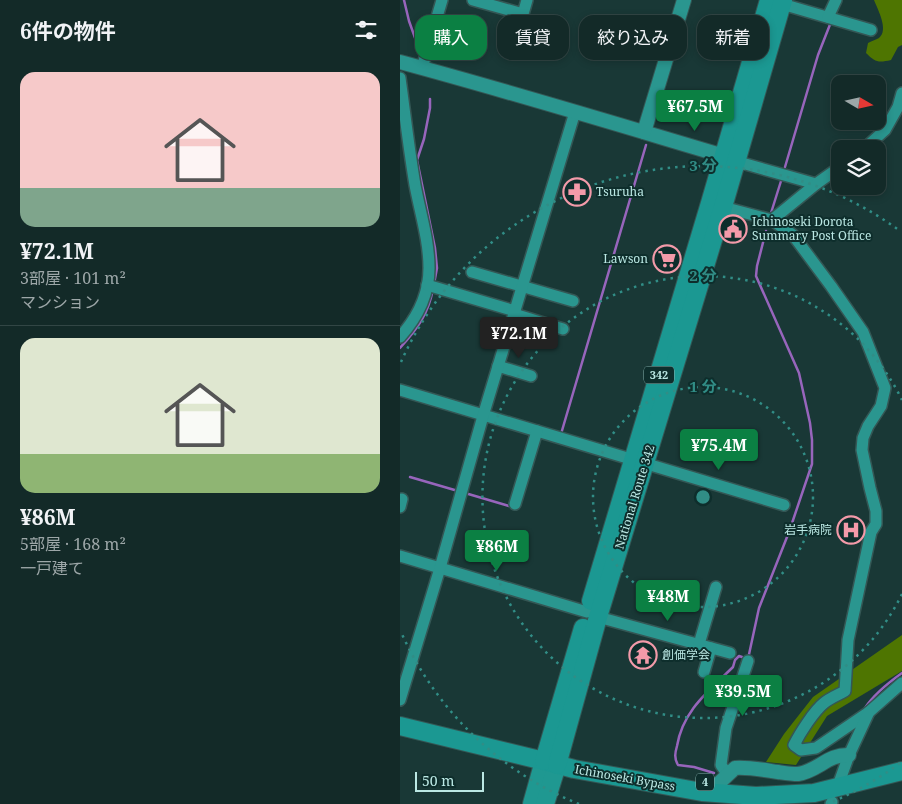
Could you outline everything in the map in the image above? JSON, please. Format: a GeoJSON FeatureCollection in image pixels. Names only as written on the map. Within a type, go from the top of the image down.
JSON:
{"type":"FeatureCollection","features":[{"type":"Feature","properties":{"kind":"highway","name":"National Route 342"},"geometry":{"type":"LineString","coordinates":[[552,757],[778,1]]}},
{"type":"Feature","properties":{"kind":"highway","name":"National Route 342"},"geometry":{"type":"LineString","coordinates":[[640,461],[723,207],[730,159]]}},
{"type":"Feature","properties":{"kind":"highway","name":"Ichinoseki Bypass"},"geometry":{"type":"LineString","coordinates":[[400,714],[552,757],[574,769],[756,796],[814,793],[847,782],[902,772]]}},
{"type":"Feature","properties":{"kind":"highway","name":"Ichinoseki Bypass"},"geometry":{"type":"LineString","coordinates":[[400,726],[552,757]]}},
{"type":"Feature","properties":{"kind":"main road"},"geometry":{"type":"LineString","coordinates":[[532,804],[552,757]]}},
{"type":"Feature","properties":{"kind":"main road"},"geometry":{"type":"LineString","coordinates":[[545,804],[552,757]]}},
{"type":"Feature","properties":{"kind":"street"},"geometry":{"type":"LineString","coordinates":[[422,68],[442,0]]}},
{"type":"Feature","properties":{"kind":"street"},"geometry":{"type":"LineString","coordinates":[[473,0],[522,14],[527,0]]}},
{"type":"Feature","properties":{"kind":"street"},"geometry":{"type":"LineString","coordinates":[[644,132],[684,0]]}},
{"type":"Feature","properties":{"kind":"street"},"geometry":{"type":"LineString","coordinates":[[828,17],[836,0]]}},
{"type":"Feature","properties":{"kind":"street"},"geometry":{"type":"LineString","coordinates":[[778,1],[871,30]]}},
{"type":"Feature","properties":{"kind":"street"},"geometry":{"type":"LineString","coordinates":[[400,62],[816,184]]}},
{"type":"Feature","properties":{"kind":"street"},"geometry":{"type":"LineString","coordinates":[[400,78],[404,143],[427,247],[429,269],[422,303],[410,326],[400,337]]}},
{"type":"Feature","properties":{"kind":"street"},"geometry":{"type":"LineString","coordinates":[[874,140],[885,130],[898,107],[902,93]]}},
{"type":"Feature","properties":{"kind":"street"},"geometry":{"type":"LineString","coordinates":[[400,700],[575,112]]}},
{"type":"Feature","properties":{"kind":"street"},"geometry":{"type":"LineString","coordinates":[[772,220],[831,173]]}},
{"type":"Feature","properties":{"kind":"street"},"geometry":{"type":"LineString","coordinates":[[723,207],[772,220],[793,235],[863,332],[885,388],[881,406],[868,426],[863,438],[862,450],[876,511],[876,524],[871,532],[848,640],[845,691],[825,702],[819,708],[798,737],[794,746],[801,750],[816,748],[869,712],[902,683]]}},
{"type":"Feature","properties":{"kind":"street"},"geometry":{"type":"LineString","coordinates":[[472,272],[573,301]]}},
{"type":"Feature","properties":{"kind":"street"},"geometry":{"type":"LineString","coordinates":[[427,285],[563,329]]}},
{"type":"Feature","properties":{"kind":"street"},"geometry":{"type":"LineString","coordinates":[[498,366],[531,376]]}},
{"type":"Feature","properties":{"kind":"street"},"geometry":{"type":"LineString","coordinates":[[400,390],[784,505]]}},
{"type":"Feature","properties":{"kind":"street"},"geometry":{"type":"LineString","coordinates":[[515,504],[537,431]]}},
{"type":"Feature","properties":{"kind":"street"},"geometry":{"type":"LineString","coordinates":[[400,556],[593,615],[730,653]]}},
{"type":"Feature","properties":{"kind":"street"},"geometry":{"type":"LineString","coordinates":[[699,644],[716,587]]}},
{"type":"Feature","properties":{"kind":"street"},"geometry":{"type":"LineString","coordinates":[[704,672],[711,648]]}},
{"type":"Feature","properties":{"kind":"street"},"geometry":{"type":"LineString","coordinates":[[712,788],[721,765],[726,728],[748,662]]}},
{"type":"Feature","properties":{"kind":"street"},"geometry":{"type":"LineString","coordinates":[[847,782],[849,754],[869,712]]}},
{"type":"Feature","properties":{"kind":"street"},"geometry":{"type":"LineString","coordinates":[[712,788],[735,768],[799,774],[812,770],[832,757],[849,754]]}},
{"type":"Feature","properties":{"kind":"green space"},"geometry":{"type":"Polygon","coordinates":[[[874,0],[902,0],[902,45],[898,47],[891,60],[877,61],[866,53],[868,43],[879,38],[883,30],[882,20],[874,0]]]}},
{"type":"Feature","properties":{"kind":"green space"},"geometry":{"type":"Polygon","coordinates":[[[902,635],[902,671],[827,716],[796,765],[766,762],[784,734],[813,697],[902,635]]]}},
{"type":"Feature","properties":{"kind":"waterway"},"geometry":{"type":"LineString","coordinates":[[404,0],[415,38]]}},
{"type":"Feature","properties":{"kind":"waterway"},"geometry":{"type":"LineString","coordinates":[[785,167],[818,55],[831,22]]}},
{"type":"Feature","properties":{"kind":"waterway"},"geometry":{"type":"LineString","coordinates":[[430,99],[424,139],[417,160],[435,248],[437,268],[434,284]]}},
{"type":"Feature","properties":{"kind":"waterway"},"geometry":{"type":"LineString","coordinates":[[561,434],[646,145]]}},
{"type":"Feature","properties":{"kind":"waterway"},"geometry":{"type":"LineString","coordinates":[[771,213],[781,181]]}},
{"type":"Feature","properties":{"kind":"waterway"},"geometry":{"type":"LineString","coordinates":[[714,773],[694,767],[678,765],[675,753],[680,733],[698,702],[733,667],[735,660],[739,656],[748,659],[759,608],[789,532],[812,464],[810,423],[799,373],[756,276],[766,231]]}},
{"type":"Feature","properties":{"kind":"waterway"},"geometry":{"type":"LineString","coordinates":[[400,348],[421,321],[428,307],[433,289]]}},
{"type":"Feature","properties":{"kind":"waterway"},"geometry":{"type":"LineString","coordinates":[[410,477],[458,491]]}},
{"type":"Feature","properties":{"kind":"waterway"},"geometry":{"type":"LineString","coordinates":[[465,493],[509,506]]}},
{"type":"Feature","properties":{"kind":"waterway"},"geometry":{"type":"LineString","coordinates":[[865,708],[882,689],[902,673]]}},
{"type":"Feature","properties":{"kind":"place","name":"Tsuruha"},"geometry":{"type":"Point","coordinates":[577,192]}},
{"type":"Feature","properties":{"kind":"place","name":"Ichinoseki Dorota Summary Post Office"},"geometry":{"type":"Point","coordinates":[733,229]}},
{"type":"Feature","properties":{"kind":"place","name":"Lawson"},"geometry":{"type":"Point","coordinates":[667,259]}},
{"type":"Feature","properties":{"kind":"place","name":"岩手病院"},"geometry":{"type":"Point","coordinates":[851,530]}},
{"type":"Feature","properties":{"kind":"place","name":"創価学会"},"geometry":{"type":"Point","coordinates":[643,655]}}]}
